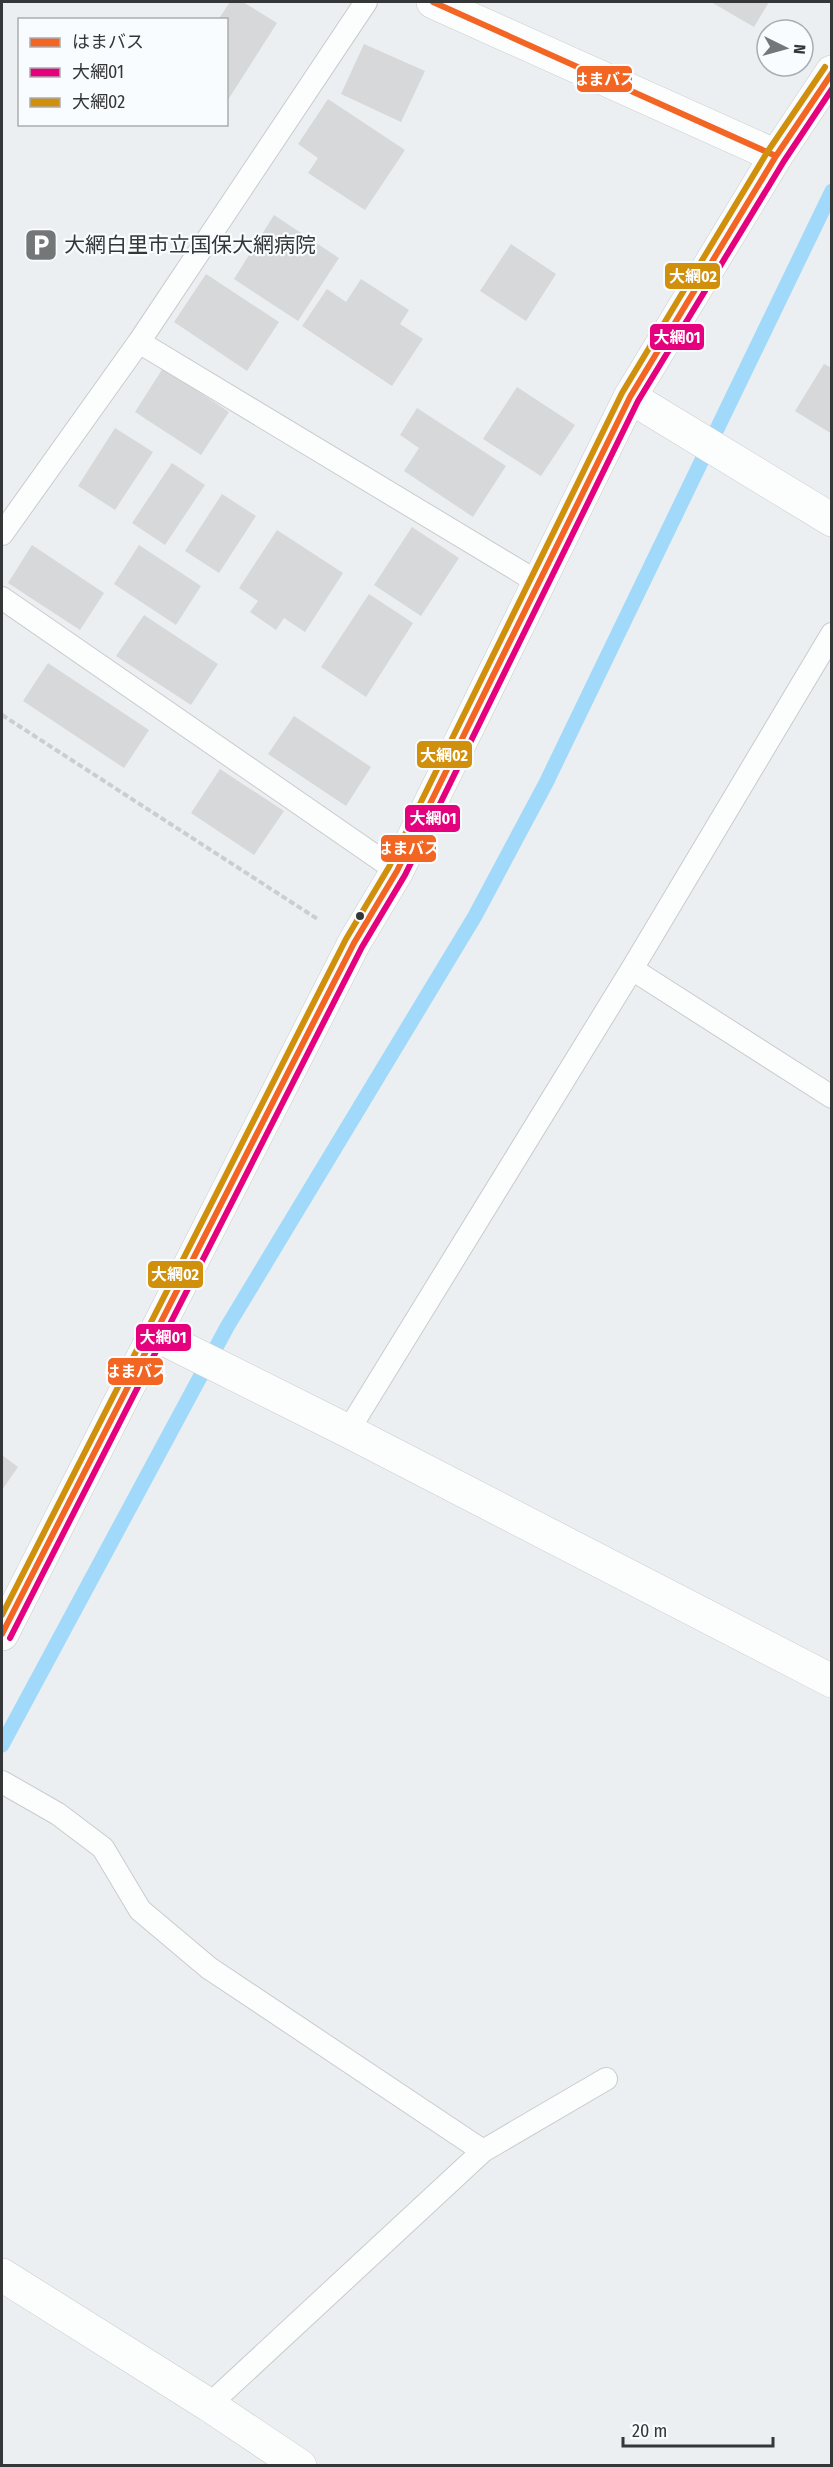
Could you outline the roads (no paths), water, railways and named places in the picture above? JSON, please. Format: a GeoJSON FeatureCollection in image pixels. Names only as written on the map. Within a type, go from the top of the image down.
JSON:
{"type":"FeatureCollection","features":[{"type":"Feature","properties":{"kind":"main road"},"geometry":{"type":"LineString","coordinates":[[433,2],[776,156]]}},
{"type":"Feature","properties":{"kind":"main road"},"geometry":{"type":"LineString","coordinates":[[2,1634],[354,943],[397,872],[630,398],[776,156],[831,72]]}},
{"type":"Feature","properties":{"kind":"main road"},"geometry":{"type":"LineString","coordinates":[[630,398],[831,520]]}},
{"type":"Feature","properties":{"kind":"main road"},"geometry":{"type":"LineString","coordinates":[[154,1334],[348,1431],[831,1681]]}},
{"type":"Feature","properties":{"kind":"main road"},"geometry":{"type":"LineString","coordinates":[[2,2275],[209,2405],[300,2466]]}},
{"type":"Feature","properties":{"kind":"lane"},"geometry":{"type":"LineString","coordinates":[[2,534],[139,342],[366,2]]}},
{"type":"Feature","properties":{"kind":"lane"},"geometry":{"type":"LineString","coordinates":[[139,342],[539,583]]}},
{"type":"Feature","properties":{"kind":"lane"},"geometry":{"type":"LineString","coordinates":[[2,598],[397,872]]}},
{"type":"Feature","properties":{"kind":"lane"},"geometry":{"type":"LineString","coordinates":[[348,1431],[632,969],[831,634]]}},
{"type":"Feature","properties":{"kind":"lane"},"geometry":{"type":"LineString","coordinates":[[632,969],[831,1097]]}},
{"type":"Feature","properties":{"kind":"lane"},"geometry":{"type":"LineString","coordinates":[[2,1782],[58,1814],[103,1848],[140,1910],[209,1968],[483,2151]]}},
{"type":"Feature","properties":{"kind":"lane"},"geometry":{"type":"LineString","coordinates":[[209,2405],[483,2151],[606,2079]]}},
{"type":"Feature","properties":{"kind":"waterway"},"geometry":{"type":"LineString","coordinates":[[2,1745],[227,1327],[475,916],[546,783],[832,191]]}},
{"type":"Feature","properties":{"kind":"place","name":"大網白里市立国保大網病院"},"geometry":{"type":"Point","coordinates":[41,245]}}]}
